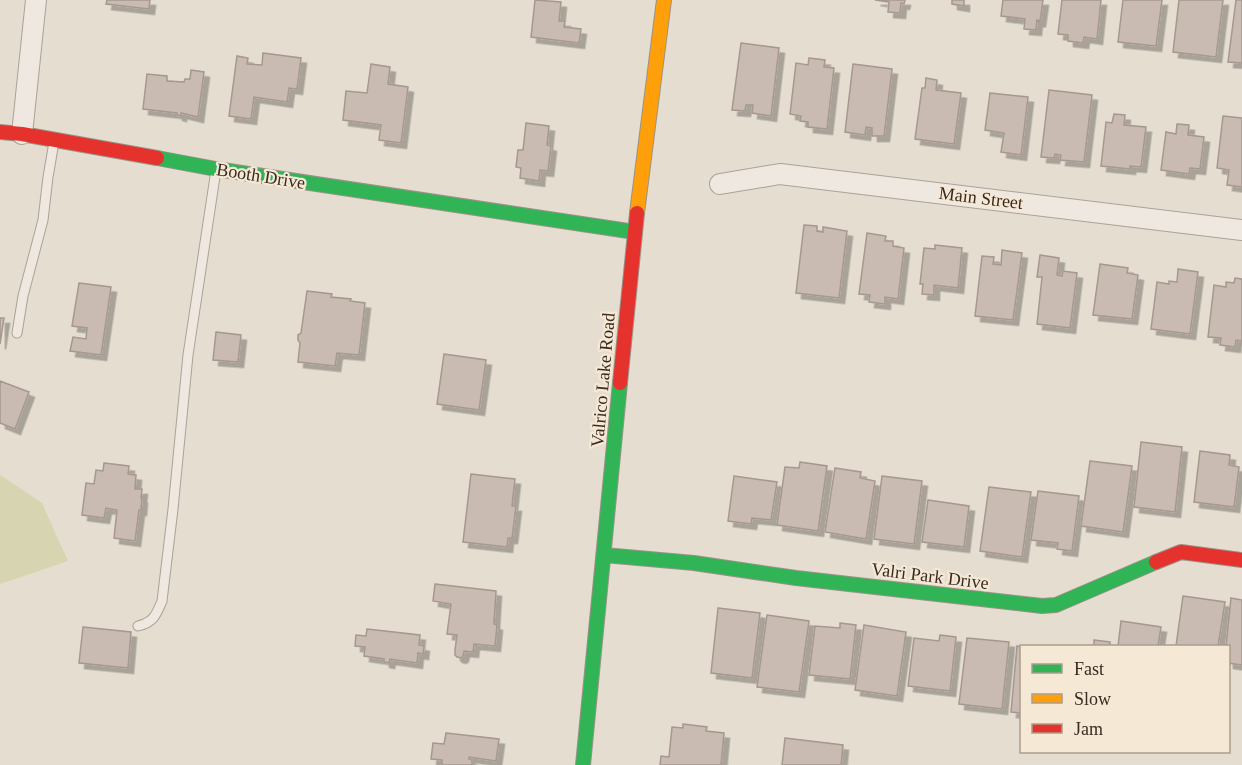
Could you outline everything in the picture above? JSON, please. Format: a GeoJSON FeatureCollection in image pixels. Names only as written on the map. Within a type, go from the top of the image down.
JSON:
{"type":"FeatureCollection","features":[{"type":"Feature","properties":{"kind":"street"},"geometry":{"type":"LineString","coordinates":[[22,134],[36,0]]}},
{"type":"Feature","properties":{"kind":"street","name":"Valrico Lake Road"},"geometry":{"type":"LineString","coordinates":[[583,765],[635,232],[664,0]]}},
{"type":"Feature","properties":{"kind":"street","name":"Booth Drive"},"geometry":{"type":"LineString","coordinates":[[0,132],[216,169],[635,232]]}},
{"type":"Feature","properties":{"kind":"street","name":"Main Street"},"geometry":{"type":"LineString","coordinates":[[720,184],[780,174],[1242,230]]}},
{"type":"Feature","properties":{"kind":"street","name":"Valri Park Drive"},"geometry":{"type":"LineString","coordinates":[[604,555],[694,563],[796,578],[1042,606],[1056,605],[1181,552],[1242,560]]}},
{"type":"Feature","properties":{"kind":"lane"},"geometry":{"type":"LineString","coordinates":[[17,333],[23,296],[44,220],[54,140]]}},
{"type":"Feature","properties":{"kind":"lane"},"geometry":{"type":"LineString","coordinates":[[138,626],[148,623],[157,615],[162,601],[188,355],[216,169]]}},
{"type":"Feature","properties":{"kind":"shaded area"},"geometry":{"type":"Polygon","coordinates":[[[0,475],[42,503],[68,561],[0,584],[0,475]]]}},
{"type":"Feature","properties":{"kind":"building"},"geometry":{"type":"Polygon","coordinates":[[[107,0],[150,0],[149,9],[106,4],[107,0]]]}},
{"type":"Feature","properties":{"kind":"building"},"geometry":{"type":"Polygon","coordinates":[[[535,0],[561,2],[559,21],[565,21],[564,27],[581,29],[579,43],[531,37],[535,0]]]}},
{"type":"Feature","properties":{"kind":"building"},"geometry":{"type":"Polygon","coordinates":[[[875,0],[905,0],[904,4],[901,3],[900,13],[888,12],[889,2],[875,0]]]}},
{"type":"Feature","properties":{"kind":"building"},"geometry":{"type":"Polygon","coordinates":[[[952,0],[964,0],[964,6],[952,4],[952,0]]]}},
{"type":"Feature","properties":{"kind":"building"},"geometry":{"type":"Polygon","coordinates":[[[1003,0],[1043,0],[1040,21],[1037,20],[1036,30],[1024,29],[1025,19],[1001,16],[1003,0]]]}},
{"type":"Feature","properties":{"kind":"building"},"geometry":{"type":"Polygon","coordinates":[[[1062,0],[1101,0],[1097,39],[1084,37],[1083,43],[1068,41],[1068,35],[1058,34],[1062,0]]]}},
{"type":"Feature","properties":{"kind":"building"},"geometry":{"type":"Polygon","coordinates":[[[1123,0],[1162,0],[1156,46],[1118,42],[1123,0]]]}},
{"type":"Feature","properties":{"kind":"building"},"geometry":{"type":"Polygon","coordinates":[[[1179,0],[1223,0],[1216,57],[1173,52],[1179,0]]]}},
{"type":"Feature","properties":{"kind":"building"},"geometry":{"type":"Polygon","coordinates":[[[1236,0],[1242,0],[1242,63],[1228,62],[1236,0]]]}},
{"type":"Feature","properties":{"kind":"building"},"geometry":{"type":"Polygon","coordinates":[[[741,43],[779,48],[771,116],[752,113],[753,105],[746,105],[745,111],[732,110],[741,43]]]}},
{"type":"Feature","properties":{"kind":"building"},"geometry":{"type":"Polygon","coordinates":[[[263,53],[301,58],[297,89],[289,88],[287,102],[254,97],[251,119],[229,116],[237,56],[248,58],[247,64],[262,65],[263,53]]]}},
{"type":"Feature","properties":{"kind":"building"},"geometry":{"type":"Polygon","coordinates":[[[809,58],[825,60],[824,67],[834,68],[827,129],[808,127],[808,122],[800,121],[801,116],[790,114],[796,63],[808,65],[809,58]]]}},
{"type":"Feature","properties":{"kind":"building"},"geometry":{"type":"Polygon","coordinates":[[[371,64],[390,67],[388,84],[408,87],[401,143],[379,140],[381,125],[343,120],[346,91],[367,93],[371,64]]]}},
{"type":"Feature","properties":{"kind":"building"},"geometry":{"type":"Polygon","coordinates":[[[853,64],[892,69],[884,136],[872,136],[872,128],[866,127],[865,135],[845,132],[853,64]]]}},
{"type":"Feature","properties":{"kind":"building"},"geometry":{"type":"Polygon","coordinates":[[[191,70],[204,72],[198,117],[143,109],[147,74],[167,76],[167,81],[184,82],[185,79],[190,79],[191,70]]]}},
{"type":"Feature","properties":{"kind":"building"},"geometry":{"type":"Polygon","coordinates":[[[926,78],[937,80],[936,90],[961,93],[954,144],[915,139],[922,88],[925,88],[926,78]]]}},
{"type":"Feature","properties":{"kind":"building"},"geometry":{"type":"Polygon","coordinates":[[[1049,90],[1092,95],[1084,162],[1060,160],[1061,155],[1055,154],[1054,158],[1041,157],[1049,90]]]}},
{"type":"Feature","properties":{"kind":"building"},"geometry":{"type":"Polygon","coordinates":[[[990,93],[1028,97],[1021,155],[1001,152],[1004,133],[985,130],[990,93]]]}},
{"type":"Feature","properties":{"kind":"building"},"geometry":{"type":"Polygon","coordinates":[[[1114,114],[1125,115],[1124,125],[1146,127],[1141,167],[1130,166],[1130,169],[1101,166],[1106,122],[1112,123],[1114,114]]]}},
{"type":"Feature","properties":{"kind":"building"},"geometry":{"type":"Polygon","coordinates":[[[1223,116],[1242,118],[1242,187],[1227,185],[1229,170],[1217,168],[1223,116]]]}},
{"type":"Feature","properties":{"kind":"building"},"geometry":{"type":"Polygon","coordinates":[[[526,123],[549,126],[547,145],[551,146],[548,171],[540,170],[539,181],[520,178],[521,168],[516,167],[518,150],[523,150],[526,123]]]}},
{"type":"Feature","properties":{"kind":"building"},"geometry":{"type":"Polygon","coordinates":[[[1177,124],[1189,125],[1188,135],[1204,137],[1200,169],[1190,168],[1189,174],[1161,170],[1166,132],[1176,134],[1177,124]]]}},
{"type":"Feature","properties":{"kind":"building"},"geometry":{"type":"Polygon","coordinates":[[[804,225],[817,226],[817,231],[823,232],[823,227],[847,231],[839,298],[796,293],[804,225]]]}},
{"type":"Feature","properties":{"kind":"building"},"geometry":{"type":"Polygon","coordinates":[[[867,233],[886,236],[885,241],[893,241],[893,246],[904,248],[898,299],[885,297],[885,304],[869,302],[870,295],[859,294],[867,233]]]}},
{"type":"Feature","properties":{"kind":"building"},"geometry":{"type":"Polygon","coordinates":[[[935,245],[962,248],[958,288],[934,285],[934,295],[922,294],[923,284],[920,284],[924,248],[935,249],[935,245]]]}},
{"type":"Feature","properties":{"kind":"building"},"geometry":{"type":"Polygon","coordinates":[[[1002,250],[1022,253],[1013,320],[975,316],[982,256],[994,257],[993,264],[1001,265],[1002,250]]]}},
{"type":"Feature","properties":{"kind":"building"},"geometry":{"type":"Polygon","coordinates":[[[1040,255],[1059,258],[1057,275],[1062,276],[1063,271],[1077,273],[1070,328],[1037,324],[1042,277],[1037,277],[1040,255]]]}},
{"type":"Feature","properties":{"kind":"building"},"geometry":{"type":"Polygon","coordinates":[[[1100,264],[1128,268],[1127,273],[1138,275],[1132,319],[1093,315],[1100,264]]]}},
{"type":"Feature","properties":{"kind":"building"},"geometry":{"type":"Polygon","coordinates":[[[1178,269],[1198,272],[1190,334],[1151,329],[1157,282],[1169,284],[1169,281],[1177,282],[1178,269]]]}},
{"type":"Feature","properties":{"kind":"building"},"geometry":{"type":"Polygon","coordinates":[[[1235,278],[1242,279],[1242,341],[1236,340],[1235,347],[1220,345],[1221,338],[1208,337],[1214,285],[1226,287],[1226,282],[1234,283],[1235,278]]]}},
{"type":"Feature","properties":{"kind":"building"},"geometry":{"type":"Polygon","coordinates":[[[79,283],[111,287],[101,355],[70,351],[73,337],[86,339],[87,328],[72,326],[79,283]]]}},
{"type":"Feature","properties":{"kind":"building"},"geometry":{"type":"Polygon","coordinates":[[[307,291],[332,294],[331,297],[365,303],[359,355],[337,353],[335,366],[298,362],[300,343],[298,335],[301,333],[307,291]]]}},
{"type":"Feature","properties":{"kind":"building"},"geometry":{"type":"Polygon","coordinates":[[[0,318],[4,318],[0,344],[0,318]]]}},
{"type":"Feature","properties":{"kind":"building"},"geometry":{"type":"Polygon","coordinates":[[[216,332],[241,335],[238,362],[213,360],[216,332]]]}},
{"type":"Feature","properties":{"kind":"building"},"geometry":{"type":"Polygon","coordinates":[[[444,354],[486,360],[479,410],[437,404],[444,354]]]}},
{"type":"Feature","properties":{"kind":"building"},"geometry":{"type":"Polygon","coordinates":[[[0,381],[29,392],[15,429],[0,423],[0,381]]]}},
{"type":"Feature","properties":{"kind":"building"},"geometry":{"type":"Polygon","coordinates":[[[1141,442],[1182,447],[1175,512],[1134,507],[1141,442]]]}},
{"type":"Feature","properties":{"kind":"building"},"geometry":{"type":"Polygon","coordinates":[[[1200,451],[1230,455],[1229,465],[1239,467],[1234,507],[1194,502],[1200,451]]]}},
{"type":"Feature","properties":{"kind":"building"},"geometry":{"type":"Polygon","coordinates":[[[1090,461],[1132,466],[1123,532],[1081,526],[1090,461]]]}},
{"type":"Feature","properties":{"kind":"building"},"geometry":{"type":"Polygon","coordinates":[[[800,462],[827,466],[818,531],[777,525],[785,467],[799,468],[800,462]]]}},
{"type":"Feature","properties":{"kind":"building"},"geometry":{"type":"Polygon","coordinates":[[[104,463],[129,466],[128,474],[136,475],[135,489],[142,489],[141,510],[139,510],[135,541],[114,538],[117,510],[106,508],[104,518],[82,515],[86,483],[94,484],[96,470],[103,471],[104,463]]]}},
{"type":"Feature","properties":{"kind":"building"},"geometry":{"type":"Polygon","coordinates":[[[835,468],[861,472],[860,478],[875,481],[866,539],[825,532],[835,468]]]}},
{"type":"Feature","properties":{"kind":"building"},"geometry":{"type":"Polygon","coordinates":[[[471,474],[515,479],[512,506],[516,506],[512,538],[508,538],[507,547],[463,542],[471,474]]]}},
{"type":"Feature","properties":{"kind":"building"},"geometry":{"type":"Polygon","coordinates":[[[734,476],[777,482],[771,520],[752,518],[751,524],[728,521],[734,476]]]}},
{"type":"Feature","properties":{"kind":"building"},"geometry":{"type":"Polygon","coordinates":[[[882,476],[922,481],[914,544],[874,539],[882,476]]]}},
{"type":"Feature","properties":{"kind":"building"},"geometry":{"type":"Polygon","coordinates":[[[989,487],[1031,492],[1022,557],[980,551],[989,487]]]}},
{"type":"Feature","properties":{"kind":"building"},"geometry":{"type":"Polygon","coordinates":[[[1038,491],[1079,496],[1072,551],[1057,549],[1058,543],[1031,540],[1038,491]]]}},
{"type":"Feature","properties":{"kind":"building"},"geometry":{"type":"Polygon","coordinates":[[[928,500],[969,506],[964,547],[922,542],[928,500]]]}},
{"type":"Feature","properties":{"kind":"building"},"geometry":{"type":"Polygon","coordinates":[[[435,584],[496,591],[495,646],[474,644],[473,652],[464,651],[461,658],[455,655],[457,635],[447,634],[451,604],[433,601],[435,584]]]}},
{"type":"Feature","properties":{"kind":"building"},"geometry":{"type":"Polygon","coordinates":[[[1183,596],[1225,602],[1218,645],[1176,645],[1183,596]]]}},
{"type":"Feature","properties":{"kind":"building"},"geometry":{"type":"Polygon","coordinates":[[[1231,598],[1242,600],[1242,665],[1230,663],[1230,645],[1226,645],[1231,598]]]}},
{"type":"Feature","properties":{"kind":"building"},"geometry":{"type":"Polygon","coordinates":[[[718,608],[760,613],[752,678],[711,673],[718,608]]]}},
{"type":"Feature","properties":{"kind":"building"},"geometry":{"type":"Polygon","coordinates":[[[767,615],[809,621],[799,692],[757,687],[767,615]]]}},
{"type":"Feature","properties":{"kind":"building"},"geometry":{"type":"Polygon","coordinates":[[[1121,621],[1161,627],[1158,645],[1118,645],[1121,621]]]}},
{"type":"Feature","properties":{"kind":"building"},"geometry":{"type":"Polygon","coordinates":[[[840,623],[856,625],[850,679],[809,675],[815,626],[840,628],[840,623]]]}},
{"type":"Feature","properties":{"kind":"building"},"geometry":{"type":"Polygon","coordinates":[[[864,625],[906,632],[897,696],[855,690],[864,625]]]}},
{"type":"Feature","properties":{"kind":"building"},"geometry":{"type":"Polygon","coordinates":[[[83,627],[131,632],[128,668],[79,663],[83,627]]]}},
{"type":"Feature","properties":{"kind":"building"},"geometry":{"type":"Polygon","coordinates":[[[367,629],[420,635],[419,645],[424,646],[423,654],[418,653],[417,663],[390,659],[389,663],[384,662],[384,659],[364,656],[365,647],[355,646],[356,635],[366,636],[367,629]]]}},
{"type":"Feature","properties":{"kind":"building"},"geometry":{"type":"Polygon","coordinates":[[[940,635],[956,637],[950,691],[908,686],[914,638],[939,641],[940,635]]]}},
{"type":"Feature","properties":{"kind":"building"},"geometry":{"type":"Polygon","coordinates":[[[967,638],[1009,642],[1002,709],[959,704],[967,638]]]}},
{"type":"Feature","properties":{"kind":"building"},"geometry":{"type":"Polygon","coordinates":[[[1094,640],[1110,642],[1110,645],[1094,645],[1094,640]]]}},
{"type":"Feature","properties":{"kind":"building"},"geometry":{"type":"Polygon","coordinates":[[[1017,646],[1020,647],[1020,713],[1011,712],[1017,646]]]}},
{"type":"Feature","properties":{"kind":"building"},"geometry":{"type":"Polygon","coordinates":[[[683,724],[707,727],[706,731],[724,733],[721,765],[660,765],[661,756],[669,757],[672,727],[683,728],[683,724]]]}},
{"type":"Feature","properties":{"kind":"building"},"geometry":{"type":"Polygon","coordinates":[[[446,733],[499,739],[496,761],[469,757],[472,765],[442,765],[442,760],[431,759],[433,743],[444,744],[446,733]]]}},
{"type":"Feature","properties":{"kind":"building"},"geometry":{"type":"Polygon","coordinates":[[[785,738],[843,745],[841,765],[782,765],[785,738]]]}},
{"type":"Feature","properties":{"kind":"traffic: fast"},"geometry":{"type":"LineString","coordinates":[[157,158],[216,169],[635,232]]}},
{"type":"Feature","properties":{"kind":"traffic: fast"},"geometry":{"type":"LineString","coordinates":[[583,765],[620,383]]}},
{"type":"Feature","properties":{"kind":"traffic: fast"},"geometry":{"type":"LineString","coordinates":[[604,555],[694,563],[796,578],[1042,606],[1056,605],[1156,562]]}},
{"type":"Feature","properties":{"kind":"traffic: slow"},"geometry":{"type":"LineString","coordinates":[[637,213],[664,0]]}},
{"type":"Feature","properties":{"kind":"traffic: jam"},"geometry":{"type":"LineString","coordinates":[[0,132],[157,158]]}},
{"type":"Feature","properties":{"kind":"traffic: jam"},"geometry":{"type":"LineString","coordinates":[[620,383],[637,213]]}},
{"type":"Feature","properties":{"kind":"traffic: jam"},"geometry":{"type":"LineString","coordinates":[[1156,562],[1181,552],[1242,560]]}}]}
